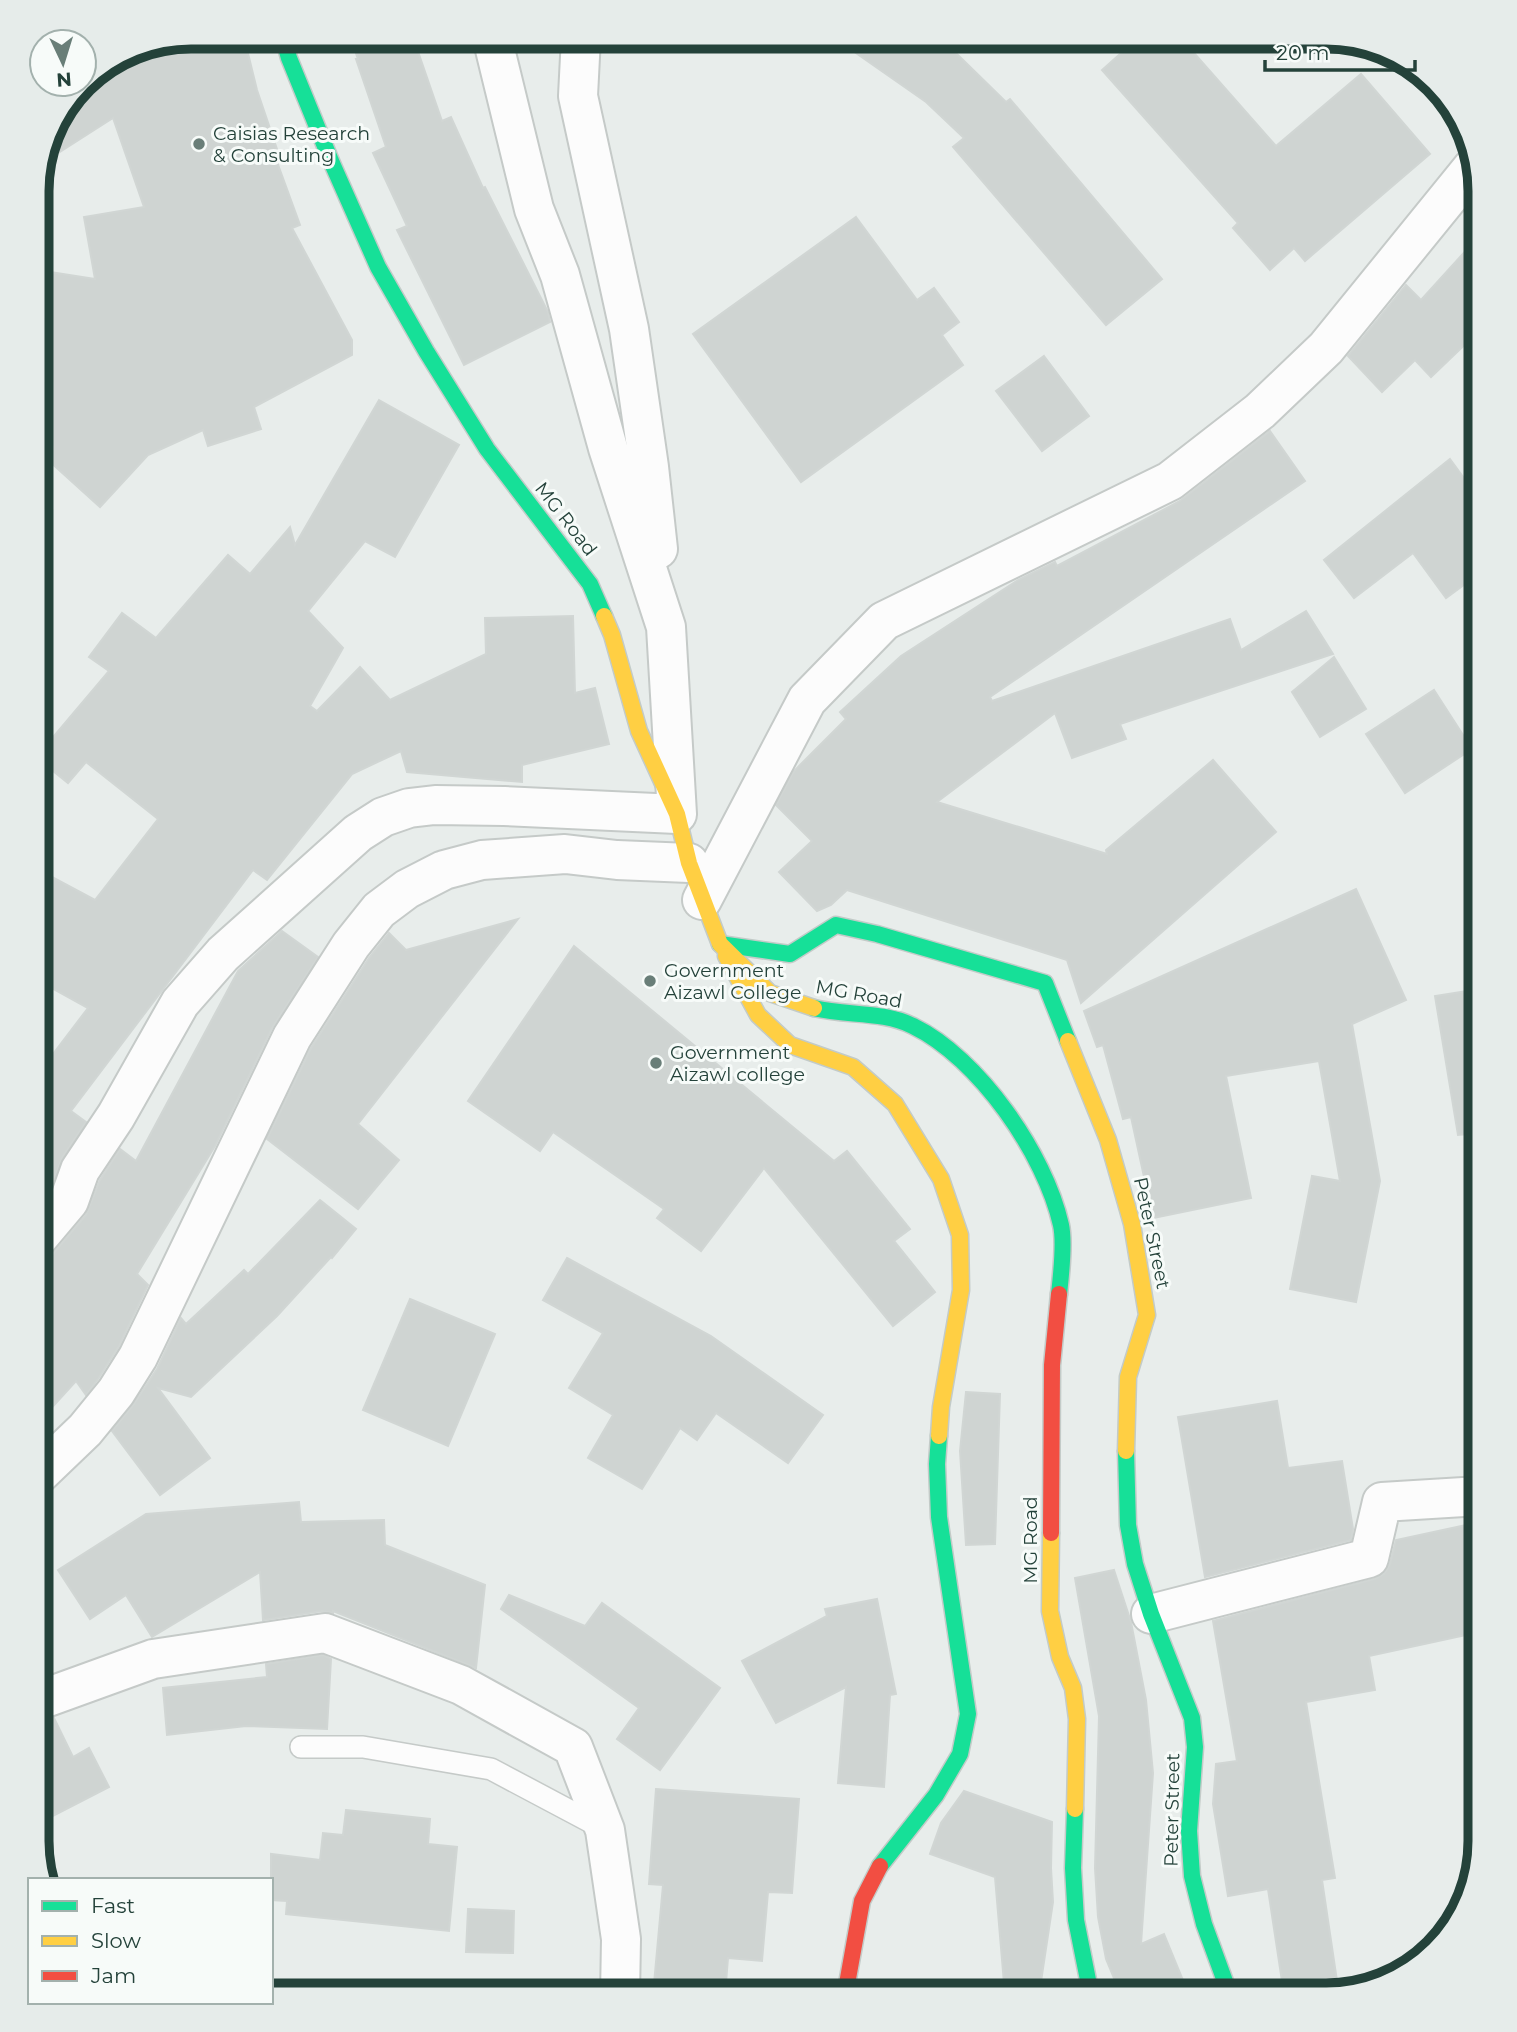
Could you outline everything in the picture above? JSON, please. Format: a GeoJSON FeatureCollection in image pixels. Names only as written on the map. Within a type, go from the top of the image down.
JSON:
{"type":"FeatureCollection","features":[{"type":"Feature","properties":{"kind":"main road","name":"MG Road"},"geometry":{"type":"LineString","coordinates":[[286,49],[331,161],[385,279],[487,449],[590,583],[611,635],[639,731],[677,814],[702,900],[720,944],[770,993],[832,1012],[889,1017],[912,1025],[938,1040],[978,1077],[1014,1122],[1034,1155],[1050,1190],[1062,1228],[1061,1272],[1052,1365],[1050,1611],[1060,1657],[1073,1688],[1077,1719],[1073,1868],[1076,1920],[1089,1983]]}},
{"type":"Feature","properties":{"kind":"main road","name":"Peter Street"},"geometry":{"type":"LineString","coordinates":[[720,944],[790,954],[836,925],[891,938],[1045,983],[1108,1140],[1132,1224],[1140,1267],[1147,1315],[1128,1377],[1128,1524],[1151,1614],[1192,1718],[1195,1747],[1189,1831],[1192,1876],[1204,1924],[1226,1983]]}},
{"type":"Feature","properties":{"kind":"main road"},"geometry":{"type":"LineString","coordinates":[[720,944],[758,1015],[790,1045],[853,1067],[895,1104],[941,1179],[960,1235],[961,1290],[941,1407],[937,1464],[939,1517],[968,1714],[960,1754],[936,1795],[882,1861],[862,1901],[847,1983]]}},
{"type":"Feature","properties":{"kind":"street"},"geometry":{"type":"LineString","coordinates":[[495,49],[534,209],[559,275],[608,448],[666,627]]}},
{"type":"Feature","properties":{"kind":"street"},"geometry":{"type":"LineString","coordinates":[[49,1225],[69,1201],[80,1170],[116,1116],[180,1003],[223,954],[358,832],[383,817],[409,808],[435,805],[677,814],[666,627],[649,467],[629,329],[578,96],[580,49]]}},
{"type":"Feature","properties":{"kind":"street"},"geometry":{"type":"LineString","coordinates":[[702,900],[807,700],[884,621],[1170,481],[1260,411],[1326,348],[1467,174]]}},
{"type":"Feature","properties":{"kind":"street"},"geometry":{"type":"LineString","coordinates":[[49,1464],[85,1430],[116,1392],[138,1357],[292,1037],[352,945],[379,910],[407,889],[444,870],[482,860],[565,854],[617,860],[690,863]]}},
{"type":"Feature","properties":{"kind":"street"},"geometry":{"type":"LineString","coordinates":[[1151,1614],[1369,1558],[1382,1502],[1468,1497]]}},
{"type":"Feature","properties":{"kind":"street"},"geometry":{"type":"LineString","coordinates":[[49,1697],[153,1659],[325,1633],[461,1685],[573,1747],[606,1830],[621,1939],[620,1983]]}},
{"type":"Feature","properties":{"kind":"lane"},"geometry":{"type":"LineString","coordinates":[[301,1747],[363,1747],[491,1769],[606,1830]]}},
{"type":"Feature","properties":{"kind":"building"},"geometry":{"type":"Polygon","coordinates":[[[247,49],[257,90],[280,158],[276,159],[300,225],[292,228],[352,340],[352,355],[254,407],[261,429],[208,446],[203,430],[148,455],[100,507],[49,461],[49,272],[95,279],[84,217],[144,207],[113,118],[54,156],[73,112],[83,98],[98,98],[98,83],[120,68],[145,57],[172,50],[247,49]]]}},
{"type":"Feature","properties":{"kind":"building"},"geometry":{"type":"Polygon","coordinates":[[[354,49],[417,49],[442,121],[451,117],[483,188],[485,187],[548,312],[550,322],[464,365],[397,230],[407,226],[373,153],[386,147],[354,49]]]}},
{"type":"Feature","properties":{"kind":"building"},"geometry":{"type":"Polygon","coordinates":[[[850,49],[950,49],[957,54],[1006,102],[1010,99],[1162,279],[1106,325],[953,147],[964,138],[926,102],[850,49]]]}},
{"type":"Feature","properties":{"kind":"building"},"geometry":{"type":"Polygon","coordinates":[[[1126,49],[1191,49],[1276,146],[1361,74],[1430,154],[1305,261],[1294,248],[1270,270],[1233,228],[1238,223],[1102,70],[1126,49]]]}},
{"type":"Feature","properties":{"kind":"building"},"geometry":{"type":"Polygon","coordinates":[[[856,217],[917,300],[934,288],[959,322],[942,335],[963,365],[801,482],[693,334],[856,217]]]}},
{"type":"Feature","properties":{"kind":"building"},"geometry":{"type":"Polygon","coordinates":[[[1468,248],[1468,342],[1431,377],[1415,360],[1382,392],[1348,356],[1406,285],[1421,300],[1468,248]]]}},
{"type":"Feature","properties":{"kind":"building"},"geometry":{"type":"Polygon","coordinates":[[[1044,356],[1089,416],[1042,451],[996,391],[1044,356]]]}},
{"type":"Feature","properties":{"kind":"building"},"geometry":{"type":"Polygon","coordinates":[[[379,400],[459,445],[395,557],[365,541],[308,611],[343,648],[310,706],[317,711],[360,667],[390,700],[486,654],[485,618],[573,616],[575,693],[595,688],[609,744],[522,765],[522,782],[407,772],[401,751],[352,774],[267,880],[253,870],[71,1111],[86,1122],[62,1158],[49,1191],[49,1059],[88,1008],[49,987],[49,875],[95,900],[158,819],[86,762],[68,783],[49,768],[49,742],[109,671],[89,657],[122,613],[156,638],[228,555],[250,574],[290,527],[295,545],[379,400]]]}},
{"type":"Feature","properties":{"kind":"building"},"geometry":{"type":"Polygon","coordinates":[[[1270,431],[1305,481],[990,697],[992,701],[1230,619],[1241,650],[1306,611],[1333,654],[1120,724],[1126,739],[1072,758],[1055,713],[937,802],[1107,854],[1106,850],[1213,760],[1276,832],[1081,1003],[1067,960],[847,890],[831,905],[817,911],[779,872],[812,841],[776,805],[794,771],[846,719],[840,712],[901,656],[1018,580],[1055,562],[1057,566],[1180,501],[1270,431]]]}},
{"type":"Feature","properties":{"kind":"building"},"geometry":{"type":"Polygon","coordinates":[[[1450,459],[1468,484],[1468,582],[1446,598],[1413,553],[1354,598],[1324,560],[1450,459]]]}},
{"type":"Feature","properties":{"kind":"building"},"geometry":{"type":"Polygon","coordinates":[[[1334,657],[1366,709],[1320,737],[1292,692],[1334,657]]]}},
{"type":"Feature","properties":{"kind":"building"},"geometry":{"type":"Polygon","coordinates":[[[1434,690],[1468,743],[1468,752],[1405,793],[1366,734],[1434,690]]]}},
{"type":"Feature","properties":{"kind":"building"},"geometry":{"type":"Polygon","coordinates":[[[1356,889],[1406,1000],[1352,1024],[1380,1181],[1356,1302],[1290,1289],[1312,1176],[1340,1181],[1319,1061],[1226,1076],[1251,1198],[1153,1218],[1131,1117],[1123,1119],[1103,1045],[1097,1047],[1084,1011],[1356,889]]]}},
{"type":"Feature","properties":{"kind":"building"},"geometry":{"type":"Polygon","coordinates":[[[518,919],[358,1124],[399,1160],[358,1209],[267,1139],[311,1048],[369,958],[389,933],[406,950],[518,919]]]}},
{"type":"Feature","properties":{"kind":"building"},"geometry":{"type":"Polygon","coordinates":[[[282,931],[318,957],[272,1028],[215,1146],[137,1274],[148,1285],[119,1346],[86,1395],[76,1381],[49,1411],[49,1256],[86,1215],[100,1180],[120,1149],[136,1161],[238,971],[282,931]]]}},
{"type":"Feature","properties":{"kind":"building"},"geometry":{"type":"Polygon","coordinates":[[[574,946],[834,1161],[847,1151],[910,1229],[894,1241],[935,1292],[893,1326],[764,1168],[701,1251],[657,1218],[664,1209],[553,1132],[540,1151],[468,1101],[574,946]]]}},
{"type":"Feature","properties":{"kind":"building"},"geometry":{"type":"Polygon","coordinates":[[[1468,991],[1468,1134],[1458,1135],[1435,996],[1468,991]]]}},
{"type":"Feature","properties":{"kind":"building"},"geometry":{"type":"Polygon","coordinates":[[[320,1200],[356,1229],[332,1258],[277,1316],[191,1397],[158,1388],[210,1458],[160,1495],[112,1431],[157,1369],[181,1318],[186,1324],[244,1270],[248,1274],[320,1200]]]}},
{"type":"Feature","properties":{"kind":"building"},"geometry":{"type":"Polygon","coordinates":[[[567,1258],[711,1336],[823,1415],[788,1463],[716,1413],[697,1440],[680,1428],[642,1489],[588,1458],[613,1415],[569,1388],[603,1333],[543,1300],[567,1258]]]}},
{"type":"Feature","properties":{"kind":"building"},"geometry":{"type":"Polygon","coordinates":[[[410,1299],[495,1334],[448,1446],[363,1410],[410,1299]]]}},
{"type":"Feature","properties":{"kind":"building"},"geometry":{"type":"Polygon","coordinates":[[[966,1392],[1000,1394],[995,1544],[966,1545],[960,1451],[966,1392]]]}},
{"type":"Feature","properties":{"kind":"building"},"geometry":{"type":"Polygon","coordinates":[[[1277,1401],[1288,1468],[1342,1461],[1353,1529],[1351,1540],[1205,1577],[1178,1417],[1277,1401]]]}},
{"type":"Feature","properties":{"kind":"building"},"geometry":{"type":"Polygon","coordinates":[[[299,1502],[301,1522],[384,1520],[385,1545],[485,1585],[476,1668],[333,1611],[263,1620],[260,1572],[152,1637],[126,1595],[90,1619],[58,1570],[146,1514],[299,1502]]]}},
{"type":"Feature","properties":{"kind":"building"},"geometry":{"type":"Polygon","coordinates":[[[1468,1525],[1468,1635],[1369,1656],[1375,1690],[1306,1702],[1335,1878],[1322,1880],[1337,1981],[1282,1983],[1268,1889],[1228,1896],[1213,1804],[1216,1764],[1237,1761],[1213,1621],[1374,1579],[1384,1574],[1390,1564],[1396,1540],[1468,1525]]]}},
{"type":"Feature","properties":{"kind":"building"},"geometry":{"type":"Polygon","coordinates":[[[1114,1570],[1131,1622],[1146,1700],[1153,1773],[1141,1944],[1164,1934],[1184,1983],[1116,1983],[1106,1959],[1098,1917],[1095,1868],[1099,1716],[1075,1578],[1114,1570]]]}},
{"type":"Feature","properties":{"kind":"building"},"geometry":{"type":"Polygon","coordinates":[[[509,1595],[585,1626],[602,1603],[720,1688],[660,1770],[617,1739],[639,1708],[501,1609],[509,1595]]]}},
{"type":"Feature","properties":{"kind":"building"},"geometry":{"type":"Polygon","coordinates":[[[877,1599],[896,1694],[890,1695],[884,1787],[838,1783],[846,1687],[776,1723],[742,1661],[827,1616],[825,1609],[877,1599]]]}},
{"type":"Feature","properties":{"kind":"building"},"geometry":{"type":"Polygon","coordinates":[[[323,1655],[331,1659],[327,1729],[246,1726],[167,1735],[163,1688],[267,1677],[266,1664],[323,1655]]]}},
{"type":"Feature","properties":{"kind":"building"},"geometry":{"type":"Polygon","coordinates":[[[54,1718],[73,1757],[89,1748],[109,1787],[49,1818],[49,1719],[54,1718]]]}},
{"type":"Feature","properties":{"kind":"building"},"geometry":{"type":"Polygon","coordinates":[[[656,1789],[799,1799],[792,1893],[768,1892],[762,1961],[728,1958],[726,1983],[654,1983],[663,1885],[649,1884],[656,1789]]]}},
{"type":"Feature","properties":{"kind":"building"},"geometry":{"type":"Polygon","coordinates":[[[964,1791],[1052,1822],[1053,1902],[1041,1983],[1004,1983],[995,1877],[930,1854],[941,1823],[964,1791]]]}},
{"type":"Feature","properties":{"kind":"building"},"geometry":{"type":"Polygon","coordinates":[[[346,1810],[430,1819],[428,1844],[457,1847],[449,1931],[286,1914],[287,1901],[273,1900],[271,1854],[320,1860],[323,1833],[343,1835],[346,1810]]]}},
{"type":"Feature","properties":{"kind":"building"},"geometry":{"type":"Polygon","coordinates":[[[468,1909],[514,1911],[513,1953],[466,1952],[468,1909]]]}},
{"type":"Feature","properties":{"kind":"traffic: fast"},"geometry":{"type":"LineString","coordinates":[[286,49],[331,161],[378,267],[487,449],[590,584],[604,616]]}},
{"type":"Feature","properties":{"kind":"traffic: fast"},"geometry":{"type":"LineString","coordinates":[[720,944],[790,954],[836,925],[877,934],[1045,983],[1068,1041]]}},
{"type":"Feature","properties":{"kind":"traffic: fast"},"geometry":{"type":"LineString","coordinates":[[814,1008],[890,1018],[913,1026],[938,1041],[985,1084],[1025,1139],[1053,1197],[1062,1232],[1059,1294]]}},
{"type":"Feature","properties":{"kind":"traffic: fast"},"geometry":{"type":"LineString","coordinates":[[880,1866],[936,1795],[960,1754],[968,1714],[939,1517],[939,1436]]}},
{"type":"Feature","properties":{"kind":"traffic: fast"},"geometry":{"type":"LineString","coordinates":[[1126,1451],[1128,1525],[1135,1564],[1151,1614],[1192,1718],[1195,1747],[1189,1831],[1192,1876],[1204,1924],[1226,1983]]}},
{"type":"Feature","properties":{"kind":"traffic: fast"},"geometry":{"type":"LineString","coordinates":[[1075,1809],[1073,1868],[1076,1920],[1089,1983]]}},
{"type":"Feature","properties":{"kind":"traffic: slow"},"geometry":{"type":"LineString","coordinates":[[604,616],[612,635],[639,731],[677,814],[689,863],[720,944],[770,993],[814,1008]]}},
{"type":"Feature","properties":{"kind":"traffic: slow"},"geometry":{"type":"LineString","coordinates":[[726,956],[758,1015],[790,1045],[853,1067],[895,1104],[941,1179],[960,1235],[961,1290],[941,1407],[939,1436]]}},
{"type":"Feature","properties":{"kind":"traffic: slow"},"geometry":{"type":"LineString","coordinates":[[1068,1041],[1108,1140],[1132,1224],[1147,1315],[1128,1377],[1126,1451]]}},
{"type":"Feature","properties":{"kind":"traffic: slow"},"geometry":{"type":"LineString","coordinates":[[1051,1533],[1050,1611],[1060,1657],[1073,1688],[1077,1719],[1075,1809]]}},
{"type":"Feature","properties":{"kind":"traffic: jam"},"geometry":{"type":"LineString","coordinates":[[1051,1533],[1052,1365],[1059,1294]]}},
{"type":"Feature","properties":{"kind":"traffic: jam"},"geometry":{"type":"LineString","coordinates":[[847,1983],[862,1901],[880,1866]]}},
{"type":"Feature","properties":{"kind":"place","name":"Caisias Research & Consulting"},"geometry":{"type":"Point","coordinates":[199,144]}},
{"type":"Feature","properties":{"kind":"place","name":"Government Aizawl College"},"geometry":{"type":"Point","coordinates":[650,981]}},
{"type":"Feature","properties":{"kind":"place","name":"Government Aizawl college"},"geometry":{"type":"Point","coordinates":[656,1063]}}]}
